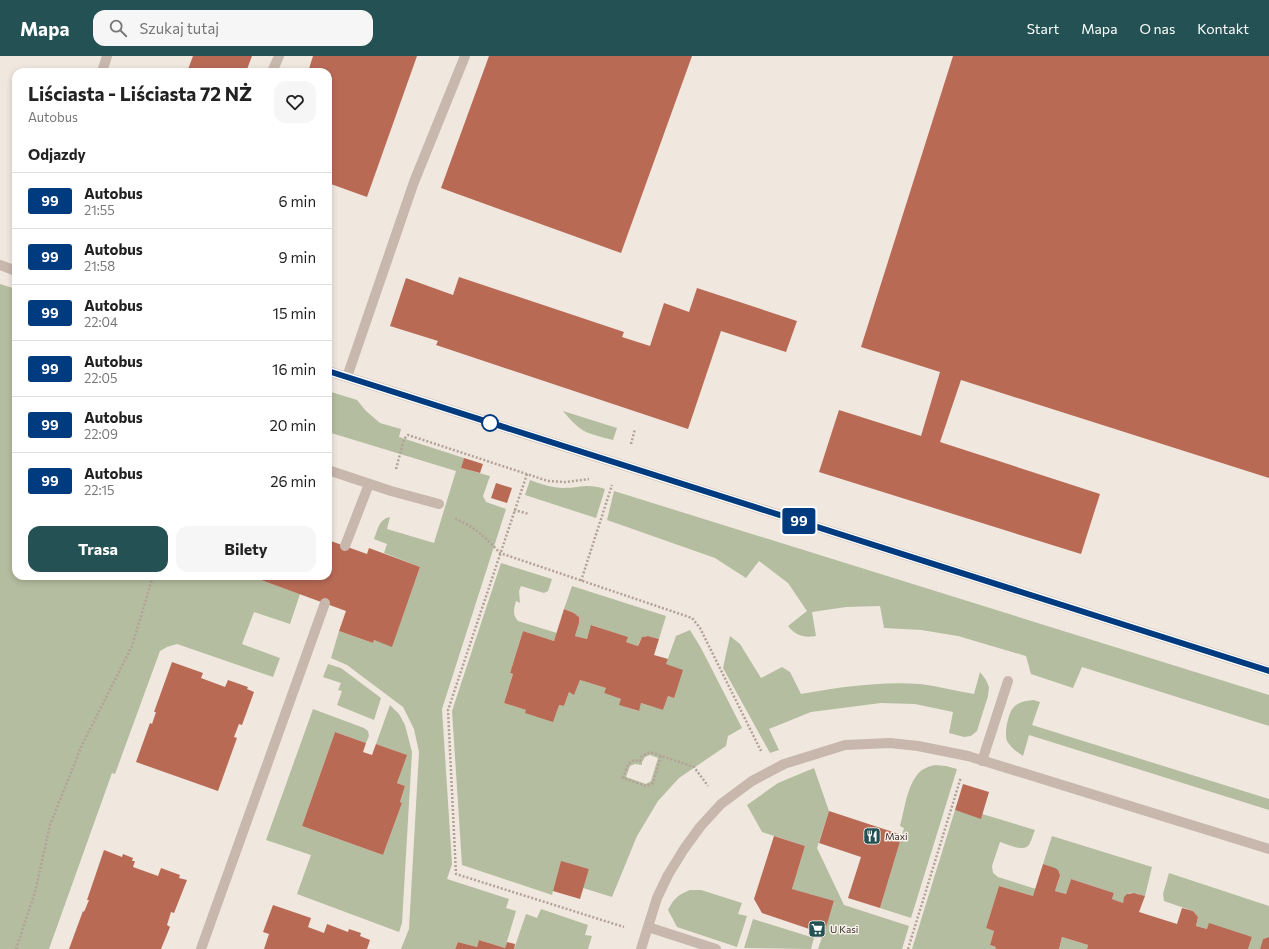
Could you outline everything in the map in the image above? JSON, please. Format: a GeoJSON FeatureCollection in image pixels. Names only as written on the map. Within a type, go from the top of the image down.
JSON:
{"type":"FeatureCollection","features":[{"type":"Feature","properties":{"kind":"street"},"geometry":{"type":"LineString","coordinates":[[103,68],[107,56]]}},
{"type":"Feature","properties":{"kind":"street"},"geometry":{"type":"LineString","coordinates":[[274,68],[279,56]]}},
{"type":"Feature","properties":{"kind":"street"},"geometry":{"type":"LineString","coordinates":[[347,377],[414,182],[464,56]]}},
{"type":"Feature","properties":{"kind":"street"},"geometry":{"type":"LineString","coordinates":[[0,265],[12,270]]}},
{"type":"Feature","properties":{"kind":"street"},"geometry":{"type":"LineString","coordinates":[[332,372],[1269,671]]}},
{"type":"Feature","properties":{"kind":"street"},"geometry":{"type":"LineString","coordinates":[[332,471],[391,491],[439,504]]}},
{"type":"Feature","properties":{"kind":"street"},"geometry":{"type":"LineString","coordinates":[[346,546],[369,484]]}},
{"type":"Feature","properties":{"kind":"street"},"geometry":{"type":"LineString","coordinates":[[201,949],[325,603]]}},
{"type":"Feature","properties":{"kind":"street"},"geometry":{"type":"LineString","coordinates":[[982,761],[1008,681]]}},
{"type":"Feature","properties":{"kind":"street"},"geometry":{"type":"LineString","coordinates":[[641,949],[657,898],[668,875],[700,827],[721,804],[752,781],[784,764],[845,745],[890,743],[918,746],[968,756],[1269,849]]}},
{"type":"Feature","properties":{"kind":"street"},"geometry":{"type":"LineString","coordinates":[[647,930],[716,949]]}},
{"type":"Feature","properties":{"kind":"path"},"geometry":{"type":"LineString","coordinates":[[629,449],[635,429]]}},
{"type":"Feature","properties":{"kind":"path"},"geometry":{"type":"LineString","coordinates":[[391,491],[404,439],[408,435],[548,481],[596,480]]}},
{"type":"Feature","properties":{"kind":"path"},"geometry":{"type":"LineString","coordinates":[[526,474],[448,710],[456,874],[647,930]]}},
{"type":"Feature","properties":{"kind":"path"},"geometry":{"type":"LineString","coordinates":[[581,581],[611,485],[618,487]]}},
{"type":"Feature","properties":{"kind":"path"},"geometry":{"type":"LineString","coordinates":[[439,504],[451,517],[462,521],[479,532],[500,553],[692,618],[700,628],[771,771]]}},
{"type":"Feature","properties":{"kind":"path"},"geometry":{"type":"LineString","coordinates":[[514,510],[529,514]]}},
{"type":"Feature","properties":{"kind":"path"},"geometry":{"type":"LineString","coordinates":[[16,949],[35,892],[50,825],[82,745],[132,646],[152,580]]}},
{"type":"Feature","properties":{"kind":"path"},"geometry":{"type":"LineString","coordinates":[[661,756],[653,783],[646,786],[623,778],[628,764],[634,760],[640,761],[642,756],[650,752],[694,767],[721,804]]}},
{"type":"Feature","properties":{"kind":"path"},"geometry":{"type":"LineString","coordinates":[[908,949],[968,756]]}},
{"type":"Feature","properties":{"kind":"green space"},"geometry":{"type":"Polygon","coordinates":[[[0,284],[12,288],[12,580],[260,580],[300,594],[290,624],[254,612],[242,644],[280,658],[273,677],[177,644],[160,651],[115,774],[112,773],[49,949],[0,949],[0,284]]]}},
{"type":"Feature","properties":{"kind":"green space"},"geometry":{"type":"Polygon","coordinates":[[[332,392],[357,400],[366,411],[380,423],[401,429],[399,437],[464,458],[461,468],[490,476],[483,496],[486,502],[506,509],[442,709],[452,864],[447,879],[509,899],[506,908],[516,911],[505,948],[479,940],[477,947],[458,942],[455,949],[401,949],[409,929],[419,752],[414,729],[403,707],[347,665],[331,658],[339,631],[373,643],[374,640],[392,646],[420,567],[384,553],[387,544],[374,539],[379,525],[383,520],[390,517],[387,529],[434,543],[456,471],[332,433],[332,392]]]}},
{"type":"Feature","properties":{"kind":"green space"},"geometry":{"type":"Polygon","coordinates":[[[563,411],[617,428],[613,440],[590,434],[575,424],[563,411]]]}},
{"type":"Feature","properties":{"kind":"green space"},"geometry":{"type":"Polygon","coordinates":[[[530,480],[555,487],[570,488],[589,486],[605,489],[596,518],[525,495],[530,480]]]}},
{"type":"Feature","properties":{"kind":"green space"},"geometry":{"type":"Polygon","coordinates":[[[614,491],[1269,695],[1269,726],[1082,667],[1073,688],[1031,674],[1026,656],[958,636],[921,630],[884,628],[880,606],[846,607],[812,612],[816,636],[800,636],[788,626],[807,611],[788,583],[759,561],[746,578],[715,558],[607,520],[614,491]]]}},
{"type":"Feature","properties":{"kind":"green space"},"geometry":{"type":"Polygon","coordinates":[[[501,563],[552,579],[548,591],[544,593],[521,586],[519,591],[520,603],[516,601],[514,614],[518,621],[557,633],[554,641],[523,631],[510,673],[513,674],[504,703],[526,710],[559,705],[564,706],[569,692],[574,694],[580,680],[606,688],[604,693],[621,699],[620,705],[638,711],[641,703],[663,710],[668,696],[674,698],[666,664],[676,636],[690,630],[701,648],[742,728],[728,736],[726,746],[679,778],[658,801],[637,836],[612,897],[583,888],[589,869],[561,862],[552,895],[462,865],[452,711],[501,563]],[[650,755],[645,757],[642,765],[635,764],[630,766],[626,777],[646,784],[651,781],[658,758],[650,755]]]}},
{"type":"Feature","properties":{"kind":"green space"},"geometry":{"type":"Polygon","coordinates":[[[572,586],[666,616],[659,639],[646,636],[641,639],[638,646],[626,642],[627,637],[592,625],[587,639],[575,636],[579,623],[579,617],[564,609],[572,586]]]}},
{"type":"Feature","properties":{"kind":"green space"},"geometry":{"type":"Polygon","coordinates":[[[730,636],[740,644],[761,678],[782,667],[790,672],[801,694],[860,685],[906,683],[927,685],[974,694],[980,672],[989,687],[988,696],[977,731],[971,736],[964,737],[949,733],[953,712],[915,704],[881,703],[811,712],[769,729],[779,750],[770,753],[723,668],[730,636]]]}},
{"type":"Feature","properties":{"kind":"green space"},"geometry":{"type":"Polygon","coordinates":[[[328,664],[341,668],[381,698],[374,720],[337,705],[342,691],[338,690],[341,683],[323,677],[328,664]]]}},
{"type":"Feature","properties":{"kind":"green space"},"geometry":{"type":"Polygon","coordinates":[[[1033,700],[1040,702],[1032,725],[1269,799],[1269,810],[1029,735],[1023,756],[1012,748],[1007,741],[1007,724],[1011,711],[1017,704],[1033,700]]]}},
{"type":"Feature","properties":{"kind":"green space"},"geometry":{"type":"Polygon","coordinates":[[[390,705],[399,714],[405,725],[412,752],[402,923],[399,932],[297,894],[311,855],[266,840],[313,709],[364,728],[368,731],[369,736],[366,743],[335,732],[302,826],[383,855],[402,803],[400,802],[405,786],[397,783],[406,755],[376,744],[390,705]]]}},
{"type":"Feature","properties":{"kind":"green space"},"geometry":{"type":"Polygon","coordinates":[[[935,765],[957,769],[911,918],[880,908],[904,828],[900,826],[911,785],[920,772],[935,765]]]}},
{"type":"Feature","properties":{"kind":"green space"},"geometry":{"type":"Polygon","coordinates":[[[814,768],[829,811],[817,848],[844,905],[909,926],[902,949],[818,949],[834,902],[792,889],[805,846],[762,832],[747,805],[778,783],[814,768]]]}},
{"type":"Feature","properties":{"kind":"green space"},"geometry":{"type":"Polygon","coordinates":[[[955,810],[981,818],[982,814],[1035,830],[1030,843],[1024,848],[1000,842],[992,866],[993,873],[998,877],[1036,889],[1033,896],[999,886],[986,928],[994,931],[990,945],[996,947],[995,949],[912,949],[955,810]]]}},
{"type":"Feature","properties":{"kind":"green space"},"geometry":{"type":"Polygon","coordinates":[[[1052,836],[1152,867],[1145,896],[1128,893],[1124,898],[1123,903],[1112,899],[1114,893],[1071,879],[1066,894],[1055,891],[1060,876],[1059,873],[1043,864],[1052,836]]]}},
{"type":"Feature","properties":{"kind":"green space"},"geometry":{"type":"Polygon","coordinates":[[[1169,873],[1269,906],[1269,937],[1263,939],[1260,949],[1248,949],[1252,937],[1196,926],[1198,917],[1193,911],[1164,901],[1163,894],[1169,873]]]}},
{"type":"Feature","properties":{"kind":"green space"},"geometry":{"type":"Polygon","coordinates":[[[690,890],[701,890],[742,903],[738,914],[747,916],[737,947],[677,927],[668,910],[677,897],[690,890]]]}},
{"type":"Feature","properties":{"kind":"green space"},"geometry":{"type":"Polygon","coordinates":[[[541,909],[588,925],[585,935],[592,936],[588,949],[514,949],[526,914],[537,918],[541,909]]]}},
{"type":"Feature","properties":{"kind":"green space"},"geometry":{"type":"Polygon","coordinates":[[[753,919],[814,938],[811,949],[744,948],[753,919]]]}},
{"type":"Feature","properties":{"kind":"green space"},"geometry":{"type":"Polygon","coordinates":[[[1062,937],[1088,945],[1087,949],[1059,949],[1062,937]]]}},
{"type":"Feature","properties":{"kind":"building"},"geometry":{"type":"Polygon","coordinates":[[[193,56],[252,56],[248,68],[188,68],[193,56]]]}},
{"type":"Feature","properties":{"kind":"building"},"geometry":{"type":"Polygon","coordinates":[[[313,56],[417,56],[367,197],[332,184],[332,68],[309,68],[313,56]]]}},
{"type":"Feature","properties":{"kind":"building"},"geometry":{"type":"Polygon","coordinates":[[[489,56],[692,56],[621,253],[441,188],[489,56]]]}},
{"type":"Feature","properties":{"kind":"building"},"geometry":{"type":"Polygon","coordinates":[[[953,56],[1269,56],[1269,478],[961,380],[940,442],[1100,494],[1081,554],[819,472],[839,410],[921,436],[940,372],[861,347],[953,56]]]}},
{"type":"Feature","properties":{"kind":"building"},"geometry":{"type":"Polygon","coordinates":[[[459,277],[624,332],[622,337],[650,346],[664,303],[689,312],[697,288],[797,321],[786,352],[721,331],[688,429],[436,345],[438,341],[390,326],[406,278],[453,295],[459,277]]]}},
{"type":"Feature","properties":{"kind":"building"},"geometry":{"type":"Polygon","coordinates":[[[464,458],[483,464],[480,473],[461,468],[464,458]]]}},
{"type":"Feature","properties":{"kind":"building"},"geometry":{"type":"Polygon","coordinates":[[[496,483],[512,488],[507,503],[491,498],[496,483]]]}},
{"type":"Feature","properties":{"kind":"building"},"geometry":{"type":"Polygon","coordinates":[[[332,541],[367,554],[369,548],[420,567],[392,647],[374,640],[373,643],[339,631],[346,611],[261,580],[332,580],[332,541]]]}},
{"type":"Feature","properties":{"kind":"building"},"geometry":{"type":"Polygon","coordinates":[[[564,609],[579,617],[579,623],[575,636],[587,639],[591,625],[628,637],[626,642],[638,646],[642,637],[648,636],[659,639],[654,655],[668,659],[666,664],[683,670],[674,698],[668,696],[663,710],[641,703],[639,711],[619,705],[621,699],[604,693],[606,688],[580,680],[574,695],[569,692],[564,706],[559,705],[553,722],[525,713],[526,710],[504,703],[513,674],[510,673],[523,631],[554,641],[564,609]]]}},
{"type":"Feature","properties":{"kind":"building"},"geometry":{"type":"Polygon","coordinates":[[[172,662],[203,673],[201,678],[225,687],[228,680],[248,687],[247,689],[254,692],[242,725],[239,724],[234,737],[237,738],[218,791],[136,762],[150,723],[152,724],[156,712],[154,712],[172,662]]]}},
{"type":"Feature","properties":{"kind":"building"},"geometry":{"type":"Polygon","coordinates":[[[335,732],[366,743],[363,752],[372,755],[376,744],[407,755],[397,783],[405,786],[400,802],[402,803],[383,855],[302,826],[335,732]]]}},
{"type":"Feature","properties":{"kind":"building"},"geometry":{"type":"Polygon","coordinates":[[[963,784],[989,792],[981,819],[955,810],[963,784]]]}},
{"type":"Feature","properties":{"kind":"building"},"geometry":{"type":"Polygon","coordinates":[[[829,811],[902,835],[880,908],[848,898],[861,857],[819,843],[829,811]]]}},
{"type":"Feature","properties":{"kind":"building"},"geometry":{"type":"Polygon","coordinates":[[[774,836],[805,846],[792,889],[834,901],[824,934],[762,913],[754,899],[774,836]]]}},
{"type":"Feature","properties":{"kind":"building"},"geometry":{"type":"Polygon","coordinates":[[[104,850],[122,857],[123,854],[133,858],[132,861],[135,861],[133,867],[158,876],[161,868],[180,875],[179,878],[187,880],[174,913],[171,912],[167,925],[170,927],[161,949],[69,949],[83,911],[84,912],[89,900],[87,900],[104,850]]]}},
{"type":"Feature","properties":{"kind":"building"},"geometry":{"type":"Polygon","coordinates":[[[561,861],[589,869],[580,899],[553,891],[561,861]]]}},
{"type":"Feature","properties":{"kind":"building"},"geometry":{"type":"Polygon","coordinates":[[[1043,864],[1058,870],[1060,875],[1055,891],[1066,894],[1071,879],[1114,893],[1112,899],[1123,903],[1124,897],[1127,894],[1134,893],[1145,896],[1139,912],[1177,924],[1182,908],[1193,911],[1198,917],[1196,926],[1207,929],[1209,923],[1252,937],[1248,949],[1087,949],[1088,945],[1062,937],[1059,949],[995,949],[996,947],[990,945],[994,931],[986,928],[999,886],[1033,896],[1043,864]]]}},
{"type":"Feature","properties":{"kind":"building"},"geometry":{"type":"Polygon","coordinates":[[[273,905],[311,918],[308,927],[324,933],[327,924],[348,932],[349,929],[361,933],[360,936],[370,940],[367,949],[264,949],[269,934],[263,932],[273,905]]]}},
{"type":"Feature","properties":{"kind":"building"},"geometry":{"type":"Polygon","coordinates":[[[1269,937],[1269,949],[1260,949],[1263,939],[1269,937]]]}},
{"type":"Feature","properties":{"kind":"building"},"geometry":{"type":"Polygon","coordinates":[[[479,940],[505,948],[507,942],[515,944],[514,949],[455,949],[458,942],[477,947],[479,940]]]}},
{"type":"Feature","properties":{"kind":"bus line","name":"99"},"geometry":{"type":"LineString","coordinates":[[332,372],[1269,671]]}},
{"type":"Feature","properties":{"kind":"place","name":"Maxi"},"geometry":{"type":"Point","coordinates":[872,836]}},
{"type":"Feature","properties":{"kind":"place","name":"U Kasi"},"geometry":{"type":"Point","coordinates":[817,929]}}]}
